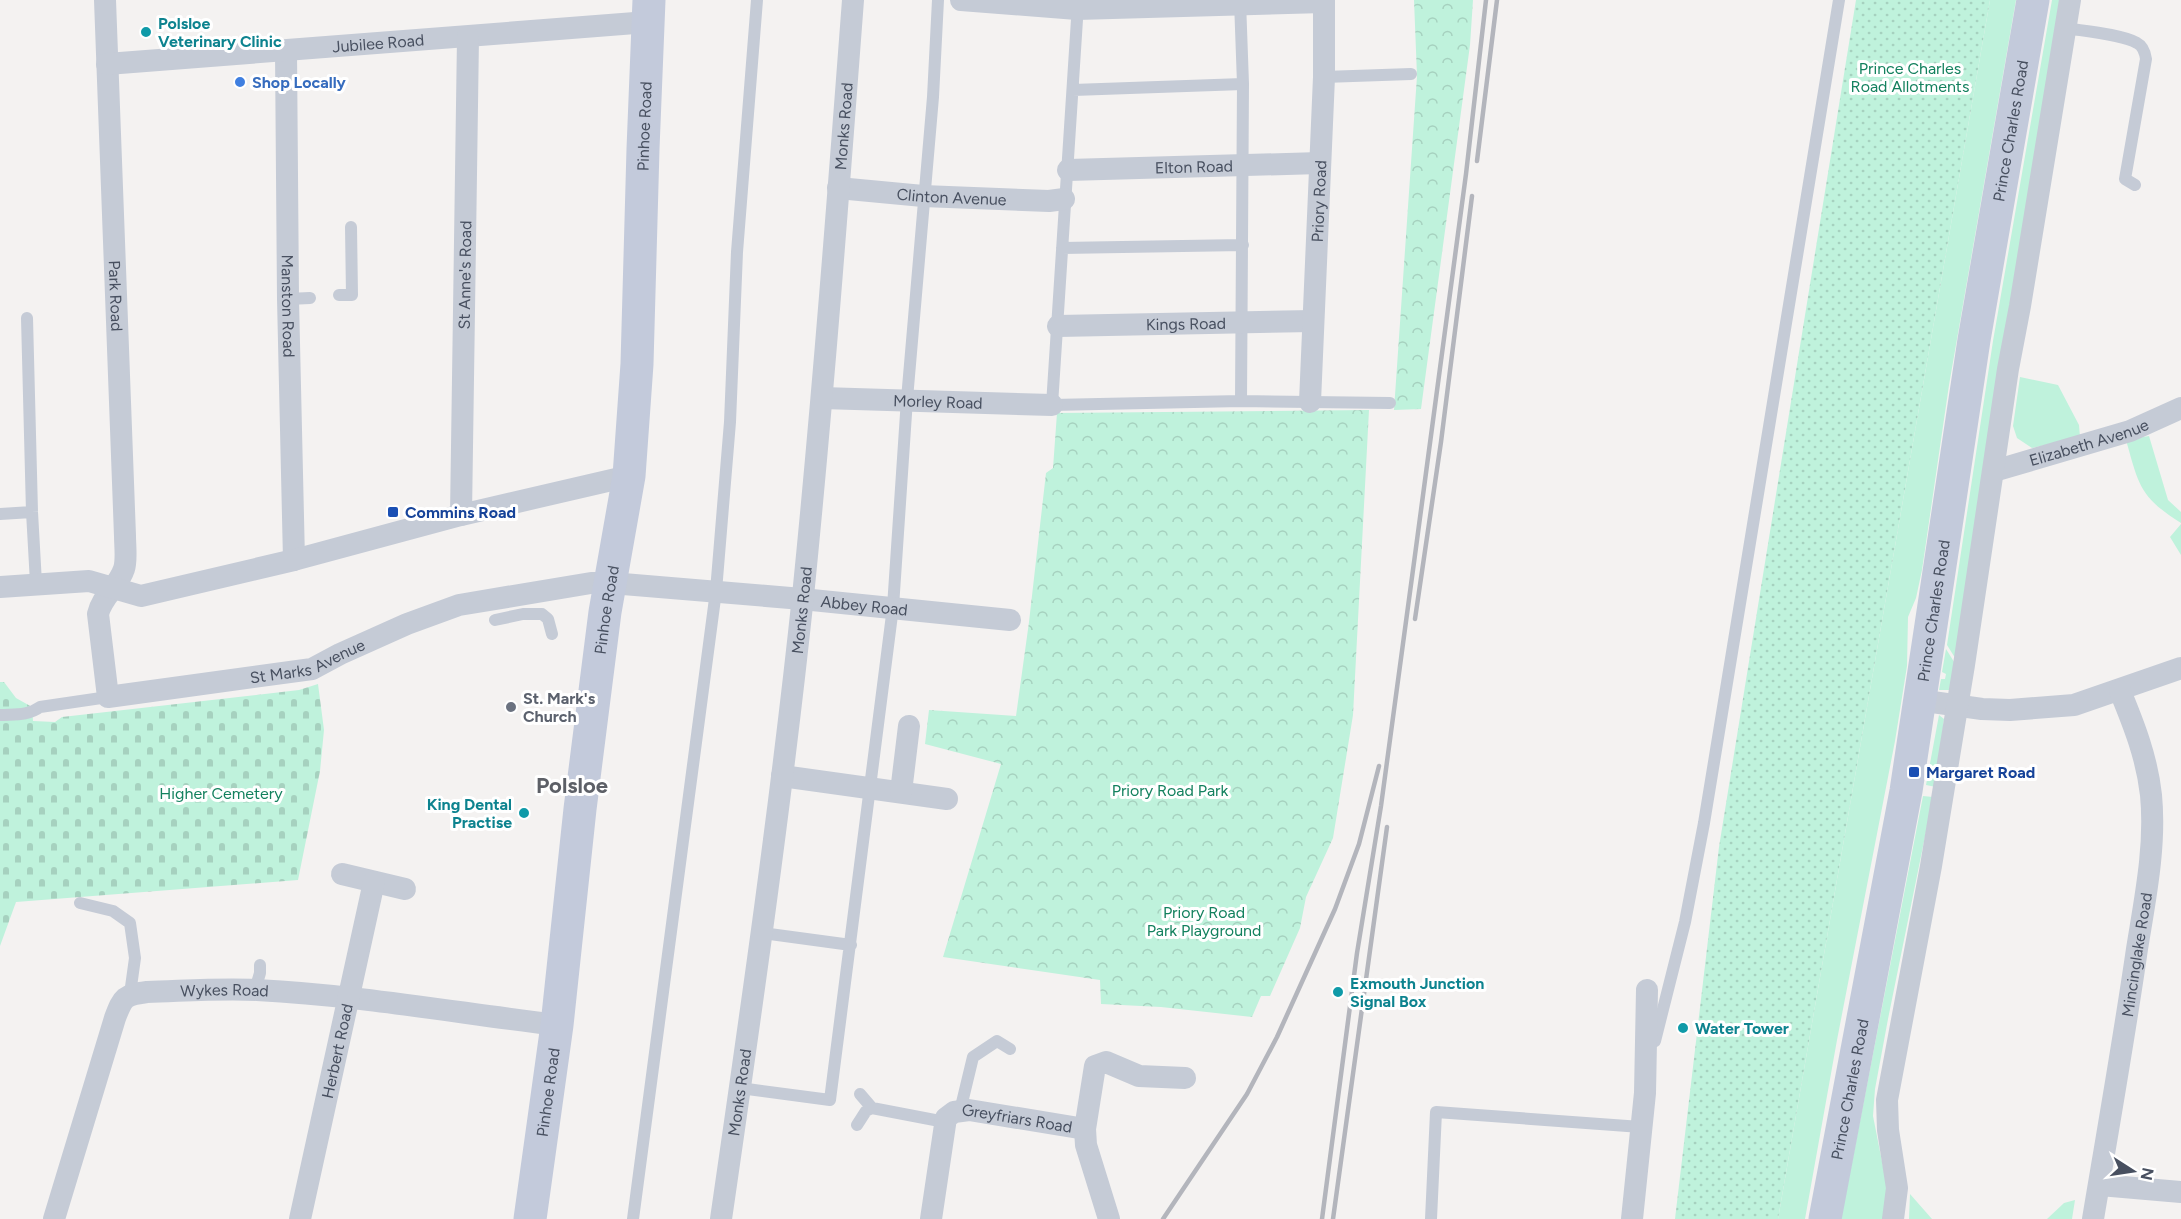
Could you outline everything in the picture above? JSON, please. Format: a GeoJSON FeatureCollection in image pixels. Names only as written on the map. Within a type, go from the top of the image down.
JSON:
{"type":"FeatureCollection","features":[{"type":"Feature","properties":{"kind":"street","name":"Park Road"},"geometry":{"type":"LineString","coordinates":[[105,0],[125,536],[125,568],[112,588]]}},
{"type":"Feature","properties":{"kind":"street","name":"Monks Road"},"geometry":{"type":"LineString","coordinates":[[721,1219],[762,933],[802,599],[822,398],[853,0]]}},
{"type":"Feature","properties":{"kind":"street"},"geometry":{"type":"LineString","coordinates":[[961,0],[1078,5],[1324,1]]}},
{"type":"Feature","properties":{"kind":"street","name":"Prince Charles Road"},"geometry":{"type":"LineString","coordinates":[[1825,1219],[1906,791],[1974,340],[2033,0]]}},
{"type":"Feature","properties":{"kind":"street"},"geometry":{"type":"LineString","coordinates":[[1893,1219],[1898,1188],[1888,1130],[1887,1100],[1958,707],[2008,369],[2070,0]]}},
{"type":"Feature","properties":{"kind":"street","name":"Priory Road"},"geometry":{"type":"LineString","coordinates":[[1310,402],[1324,77],[1324,1]]}},
{"type":"Feature","properties":{"kind":"street","name":"Jubilee Road"},"geometry":{"type":"LineString","coordinates":[[106,64],[468,37],[649,11]]}},
{"type":"Feature","properties":{"kind":"street","name":"Pinhoe Road"},"geometry":{"type":"LineString","coordinates":[[530,1219],[557,1025],[602,608],[629,476],[637,364],[649,11]]}},
{"type":"Feature","properties":{"kind":"street","name":"St Anne's Road"},"geometry":{"type":"LineString","coordinates":[[461,514],[468,37]]}},
{"type":"Feature","properties":{"kind":"street","name":"Manston Road"},"geometry":{"type":"LineString","coordinates":[[286,51],[299,298],[294,560]]}},
{"type":"Feature","properties":{"kind":"street","name":"Elton Road"},"geometry":{"type":"LineString","coordinates":[[1068,170],[1320,163]]}},
{"type":"Feature","properties":{"kind":"street","name":"Clinton Avenue"},"geometry":{"type":"LineString","coordinates":[[838,188],[923,196],[1049,201],[1064,199]]}},
{"type":"Feature","properties":{"kind":"street","name":"Kings Road"},"geometry":{"type":"LineString","coordinates":[[1058,326],[1313,321]]}},
{"type":"Feature","properties":{"kind":"street","name":"Morley Road"},"geometry":{"type":"LineString","coordinates":[[822,398],[1052,405]]}},
{"type":"Feature","properties":{"kind":"street","name":"Elizabeth Avenue"},"geometry":{"type":"LineString","coordinates":[[1994,471],[2130,431],[2181,408]]}},
{"type":"Feature","properties":{"kind":"street"},"geometry":{"type":"LineString","coordinates":[[0,587],[89,581],[141,596],[294,560],[461,514],[629,476]]}},
{"type":"Feature","properties":{"kind":"street","name":"St Marks Avenue"},"geometry":{"type":"LineString","coordinates":[[108,697],[312,669],[398,628],[459,604],[522,604],[563,586],[602,608]]}},
{"type":"Feature","properties":{"kind":"street"},"geometry":{"type":"LineString","coordinates":[[108,697],[98,614],[100,606],[112,588]]}},
{"type":"Feature","properties":{"kind":"street","name":"Abbey Road"},"geometry":{"type":"LineString","coordinates":[[602,608],[716,591],[1010,620]]}},
{"type":"Feature","properties":{"kind":"street"},"geometry":{"type":"LineString","coordinates":[[1918,700],[1958,707],[2010,710],[2074,705],[2120,691],[2181,668]]}},
{"type":"Feature","properties":{"kind":"street","name":"Mincinglake Road"},"geometry":{"type":"LineString","coordinates":[[2093,1219],[2141,927],[2152,829],[2151,795],[2141,741],[2120,691]]}},
{"type":"Feature","properties":{"kind":"street"},"geometry":{"type":"LineString","coordinates":[[901,792],[909,726]]}},
{"type":"Feature","properties":{"kind":"street"},"geometry":{"type":"LineString","coordinates":[[782,776],[947,799]]}},
{"type":"Feature","properties":{"kind":"street"},"geometry":{"type":"LineString","coordinates":[[342,874],[405,889]]}},
{"type":"Feature","properties":{"kind":"street","name":"Herbert Road"},"geometry":{"type":"LineString","coordinates":[[300,1219],[374,882]]}},
{"type":"Feature","properties":{"kind":"street","name":"Wykes Road"},"geometry":{"type":"LineString","coordinates":[[130,994],[255,990],[349,998],[557,1025]]}},
{"type":"Feature","properties":{"kind":"street"},"geometry":{"type":"LineString","coordinates":[[1632,1219],[1645,1093],[1647,990]]}},
{"type":"Feature","properties":{"kind":"street"},"geometry":{"type":"LineString","coordinates":[[54,1219],[115,1018],[121,1003],[130,994]]}},
{"type":"Feature","properties":{"kind":"street","name":"Greyfriars Road"},"geometry":{"type":"LineString","coordinates":[[1109,1219],[1086,1145],[1085,1129],[1095,1066],[1099,1063],[1112,1064],[1139,1076],[1185,1078]]}},
{"type":"Feature","properties":{"kind":"street","name":"Greyfriars Road"},"geometry":{"type":"LineString","coordinates":[[931,1219],[953,1117],[969,1110],[1085,1129]]}},
{"type":"Feature","properties":{"kind":"street"},"geometry":{"type":"LineString","coordinates":[[2100,1185],[2181,1192]]}},
{"type":"Feature","properties":{"kind":"lane"},"geometry":{"type":"LineString","coordinates":[[633,1219],[716,591],[730,422],[737,252],[757,0]]}},
{"type":"Feature","properties":{"kind":"lane"},"geometry":{"type":"LineString","coordinates":[[740,1088],[830,1100],[893,608],[907,399],[933,97],[938,0]]}},
{"type":"Feature","properties":{"kind":"lane"},"geometry":{"type":"LineString","coordinates":[[1645,1093],[1659,1020],[1685,922],[1704,823],[1839,0]]}},
{"type":"Feature","properties":{"kind":"lane"},"geometry":{"type":"LineString","coordinates":[[1240,2],[1243,84],[1240,401]]}},
{"type":"Feature","properties":{"kind":"lane"},"geometry":{"type":"LineString","coordinates":[[1078,5],[1052,405],[1240,401],[1390,403]]}},
{"type":"Feature","properties":{"kind":"lane"},"geometry":{"type":"LineString","coordinates":[[2065,28],[2127,39],[2138,44],[2145,51],[2146,59],[2125,179],[2135,185]]}},
{"type":"Feature","properties":{"kind":"lane"},"geometry":{"type":"LineString","coordinates":[[1324,77],[1411,74]]}},
{"type":"Feature","properties":{"kind":"lane"},"geometry":{"type":"LineString","coordinates":[[1073,90],[1243,84]]}},
{"type":"Feature","properties":{"kind":"lane"},"geometry":{"type":"LineString","coordinates":[[339,295],[352,295],[351,227]]}},
{"type":"Feature","properties":{"kind":"lane"},"geometry":{"type":"LineString","coordinates":[[1062,248],[1243,245]]}},
{"type":"Feature","properties":{"kind":"lane"},"geometry":{"type":"LineString","coordinates":[[27,318],[36,584]]}},
{"type":"Feature","properties":{"kind":"lane"},"geometry":{"type":"LineString","coordinates":[[0,514],[32,512]]}},
{"type":"Feature","properties":{"kind":"lane"},"geometry":{"type":"LineString","coordinates":[[495,620],[522,604],[548,619],[552,634]]}},
{"type":"Feature","properties":{"kind":"lane"},"geometry":{"type":"LineString","coordinates":[[0,715],[31,712],[40,706],[108,697]]}},
{"type":"Feature","properties":{"kind":"lane"},"geometry":{"type":"LineString","coordinates":[[580,809],[570,791],[581,699]]}},
{"type":"Feature","properties":{"kind":"lane"},"geometry":{"type":"LineString","coordinates":[[80,903],[113,911],[130,923],[135,958],[130,994]]}},
{"type":"Feature","properties":{"kind":"lane"},"geometry":{"type":"LineString","coordinates":[[762,933],[851,945]]}},
{"type":"Feature","properties":{"kind":"lane"},"geometry":{"type":"LineString","coordinates":[[255,990],[260,965]]}},
{"type":"Feature","properties":{"kind":"lane"},"geometry":{"type":"LineString","coordinates":[[857,1125],[866,1111],[872,1108],[953,1117],[974,1057],[997,1041],[1010,1049]]}},
{"type":"Feature","properties":{"kind":"lane"},"geometry":{"type":"LineString","coordinates":[[860,1094],[872,1108]]}},
{"type":"Feature","properties":{"kind":"lane"},"geometry":{"type":"LineString","coordinates":[[1431,1219],[1436,1112],[1641,1127]]}},
{"type":"Feature","properties":{"kind":"green space"},"geometry":{"type":"Polygon","coordinates":[[[1414,0],[1473,0],[1470,45],[1421,409],[1394,410],[1417,76],[1414,0]]]}},
{"type":"Feature","properties":{"kind":"green space","name":"Prince Charles Road Allotments"},"geometry":{"type":"Polygon","coordinates":[[[1856,0],[1990,0],[1778,1219],[1675,1219],[1719,847],[1856,0]]]}},
{"type":"Feature","properties":{"kind":"green space"},"geometry":{"type":"Polygon","coordinates":[[[1990,0],[2016,0],[1949,385],[1922,570],[1916,598],[1908,617],[1907,666],[1895,741],[1805,1219],[1778,1219],[1990,0]]]}},
{"type":"Feature","properties":{"kind":"green space"},"geometry":{"type":"Polygon","coordinates":[[[2052,0],[2064,0],[1957,661],[1947,645],[1993,341],[2052,0]]]}},
{"type":"Feature","properties":{"kind":"green space"},"geometry":{"type":"Polygon","coordinates":[[[2020,377],[2058,385],[2079,425],[2080,437],[2032,448],[2017,438],[2013,426],[2020,377]]]}},
{"type":"Feature","properties":{"kind":"green space","name":"Priory Road Park"},"geometry":{"type":"Polygon","coordinates":[[[1369,410],[1353,715],[1333,838],[1306,897],[1300,928],[1270,996],[1261,996],[1252,1017],[1161,1007],[1101,1004],[1100,980],[943,957],[1001,764],[925,744],[929,710],[1016,716],[1046,473],[1053,468],[1057,413],[1369,410]]]}},
{"type":"Feature","properties":{"kind":"green space"},"geometry":{"type":"Polygon","coordinates":[[[2149,436],[2168,500],[2181,512],[2181,523],[2157,506],[2138,480],[2126,440],[2149,436]]]}},
{"type":"Feature","properties":{"kind":"green space"},"geometry":{"type":"Polygon","coordinates":[[[2181,524],[2181,555],[2170,537],[2181,524]]]}},
{"type":"Feature","properties":{"kind":"green space"},"geometry":{"type":"Polygon","coordinates":[[[1946,649],[1956,665],[1949,690],[1939,690],[1941,679],[1945,679],[1946,674],[1942,672],[1946,649]]]}},
{"type":"Feature","properties":{"kind":"green space","name":"Higher Cemetery"},"geometry":{"type":"Polygon","coordinates":[[[0,682],[4,682],[16,698],[32,707],[33,721],[55,722],[62,717],[299,690],[318,684],[324,730],[320,771],[298,880],[16,902],[0,946],[0,682]]]}},
{"type":"Feature","properties":{"kind":"green space"},"geometry":{"type":"Polygon","coordinates":[[[1939,715],[1944,719],[1936,787],[1926,785],[1939,715]]]}},
{"type":"Feature","properties":{"kind":"green space"},"geometry":{"type":"Polygon","coordinates":[[[1923,796],[1933,797],[1875,1089],[1873,1116],[1887,1187],[1886,1219],[1841,1219],[1923,796]]]}},
{"type":"Feature","properties":{"kind":"green space"},"geometry":{"type":"Polygon","coordinates":[[[1910,1194],[1932,1219],[1909,1219],[1910,1194]]]}},
{"type":"Feature","properties":{"kind":"green space"},"geometry":{"type":"Polygon","coordinates":[[[2075,1200],[2072,1219],[2047,1219],[2064,1203],[2075,1200]]]}},
{"type":"Feature","properties":{"kind":"railway"},"geometry":{"type":"LineString","coordinates":[[1322,1219],[1357,953],[1381,806],[1415,555],[1466,174],[1486,0]]}},
{"type":"Feature","properties":{"kind":"railway"},"geometry":{"type":"LineString","coordinates":[[1477,161],[1497,0]]}},
{"type":"Feature","properties":{"kind":"railway"},"geometry":{"type":"LineString","coordinates":[[1415,619],[1441,442],[1472,196]]}},
{"type":"Feature","properties":{"kind":"railway"},"geometry":{"type":"LineString","coordinates":[[1163,1219],[1247,1094],[1277,1037],[1335,909],[1359,844],[1379,766]]}},
{"type":"Feature","properties":{"kind":"railway"},"geometry":{"type":"LineString","coordinates":[[1333,1219],[1387,827]]}},
{"type":"Feature","properties":{"kind":"place","name":"Polsloe Veterinary Clinic"},"geometry":{"type":"Point","coordinates":[146,32]}},
{"type":"Feature","properties":{"kind":"place","name":"Shop Locally"},"geometry":{"type":"Point","coordinates":[240,82]}},
{"type":"Feature","properties":{"kind":"place","name":"Commins Road"},"geometry":{"type":"Point","coordinates":[393,512]}},
{"type":"Feature","properties":{"kind":"place","name":"St. Mark's Church"},"geometry":{"type":"Point","coordinates":[511,707]}},
{"type":"Feature","properties":{"kind":"place","name":"Margaret Road"},"geometry":{"type":"Point","coordinates":[1914,772]}},
{"type":"Feature","properties":{"kind":"place","name":"King Dental Practise"},"geometry":{"type":"Point","coordinates":[524,813]}},
{"type":"Feature","properties":{"kind":"place","name":"Exmouth Junction Signal Box"},"geometry":{"type":"Point","coordinates":[1338,992]}},
{"type":"Feature","properties":{"kind":"place","name":"Water Tower"},"geometry":{"type":"Point","coordinates":[1683,1028]}},
{"type":"Feature","properties":{"kind":"district","name":"Polsloe"},"geometry":{"type":"Point","coordinates":[572,785]}},
{"type":"Feature","properties":{"kind":"park label","name":"Priory Road Park Playground"},"geometry":{"type":"Point","coordinates":[1204,921]}}]}
